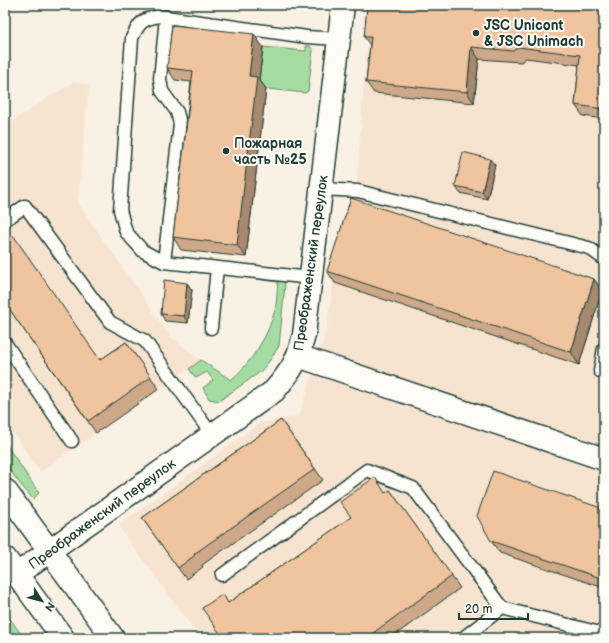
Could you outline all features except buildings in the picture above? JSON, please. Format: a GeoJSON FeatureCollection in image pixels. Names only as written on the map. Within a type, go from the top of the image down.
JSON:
{"type":"FeatureCollection","features":[{"type":"Feature","properties":{"kind":"street","name":"Преображенский переулок"},"geometry":{"type":"LineString","coordinates":[[11,566],[50,550],[274,391],[289,374],[298,356],[304,335],[343,5]]}},
{"type":"Feature","properties":{"kind":"street"},"geometry":{"type":"LineString","coordinates":[[298,356],[604,459]]}},
{"type":"Feature","properties":{"kind":"street"},"geometry":{"type":"LineString","coordinates":[[5,490],[113,638]]}},
{"type":"Feature","properties":{"kind":"street"},"geometry":{"type":"LineString","coordinates":[[11,566],[62,638]]}},
{"type":"Feature","properties":{"kind":"lane"},"geometry":{"type":"LineString","coordinates":[[311,278],[164,262],[143,251],[126,232],[120,210],[132,38],[137,27],[147,18],[159,16],[307,37],[338,39]]}},
{"type":"Feature","properties":{"kind":"lane"},"geometry":{"type":"LineString","coordinates":[[164,262],[180,124],[177,112],[162,90],[160,79],[166,17]]}},
{"type":"Feature","properties":{"kind":"lane"},"geometry":{"type":"LineString","coordinates":[[321,189],[358,191],[589,248],[604,259]]}},
{"type":"Feature","properties":{"kind":"lane"},"geometry":{"type":"LineString","coordinates":[[5,220],[25,206],[110,322],[145,341],[212,435]]}},
{"type":"Feature","properties":{"kind":"lane"},"geometry":{"type":"LineString","coordinates":[[211,328],[217,268]]}},
{"type":"Feature","properties":{"kind":"lane"},"geometry":{"type":"LineString","coordinates":[[5,343],[72,441]]}},
{"type":"Feature","properties":{"kind":"lane"},"geometry":{"type":"LineString","coordinates":[[600,371],[604,348]]}},
{"type":"Feature","properties":{"kind":"lane"},"geometry":{"type":"LineString","coordinates":[[222,575],[367,470],[413,488],[502,608],[604,634]]}},
{"type":"Feature","properties":{"kind":"lane"},"geometry":{"type":"LineString","coordinates":[[463,638],[502,608]]}},
{"type":"Feature","properties":{"kind":"shaded area"},"geometry":{"type":"Polygon","coordinates":[[[369,5],[604,5],[604,638],[200,638],[118,526],[260,423],[299,416],[327,329],[333,282],[355,212],[369,5]]]}},
{"type":"Feature","properties":{"kind":"shaded area"},"geometry":{"type":"Polygon","coordinates":[[[73,82],[89,85],[78,203],[170,336],[201,360],[40,472],[5,421],[5,126],[73,82]]]}},
{"type":"Feature","properties":{"kind":"green space"},"geometry":{"type":"Polygon","coordinates":[[[306,46],[310,46],[313,50],[308,91],[305,93],[258,88],[263,47],[306,51],[306,46]]]}},
{"type":"Feature","properties":{"kind":"green space"},"geometry":{"type":"Polygon","coordinates":[[[249,276],[283,281],[285,285],[279,346],[260,372],[219,401],[209,399],[203,388],[213,380],[207,372],[196,378],[189,369],[201,360],[231,380],[252,357],[264,339],[272,320],[276,307],[278,282],[249,278],[249,276]]]}},
{"type":"Feature","properties":{"kind":"green space"},"geometry":{"type":"Polygon","coordinates":[[[5,443],[39,493],[33,499],[5,464],[5,443]]]}},
{"type":"Feature","properties":{"kind":"green space"},"geometry":{"type":"Polygon","coordinates":[[[5,612],[24,638],[5,638],[5,612]]]}},
{"type":"Feature","properties":{"kind":"place","name":"JSC Unicont & JSC Unimach"},"geometry":{"type":"Point","coordinates":[476,33]}},
{"type":"Feature","properties":{"kind":"place","name":"Пожарная часть №25"},"geometry":{"type":"Point","coordinates":[226,151]}}]}
